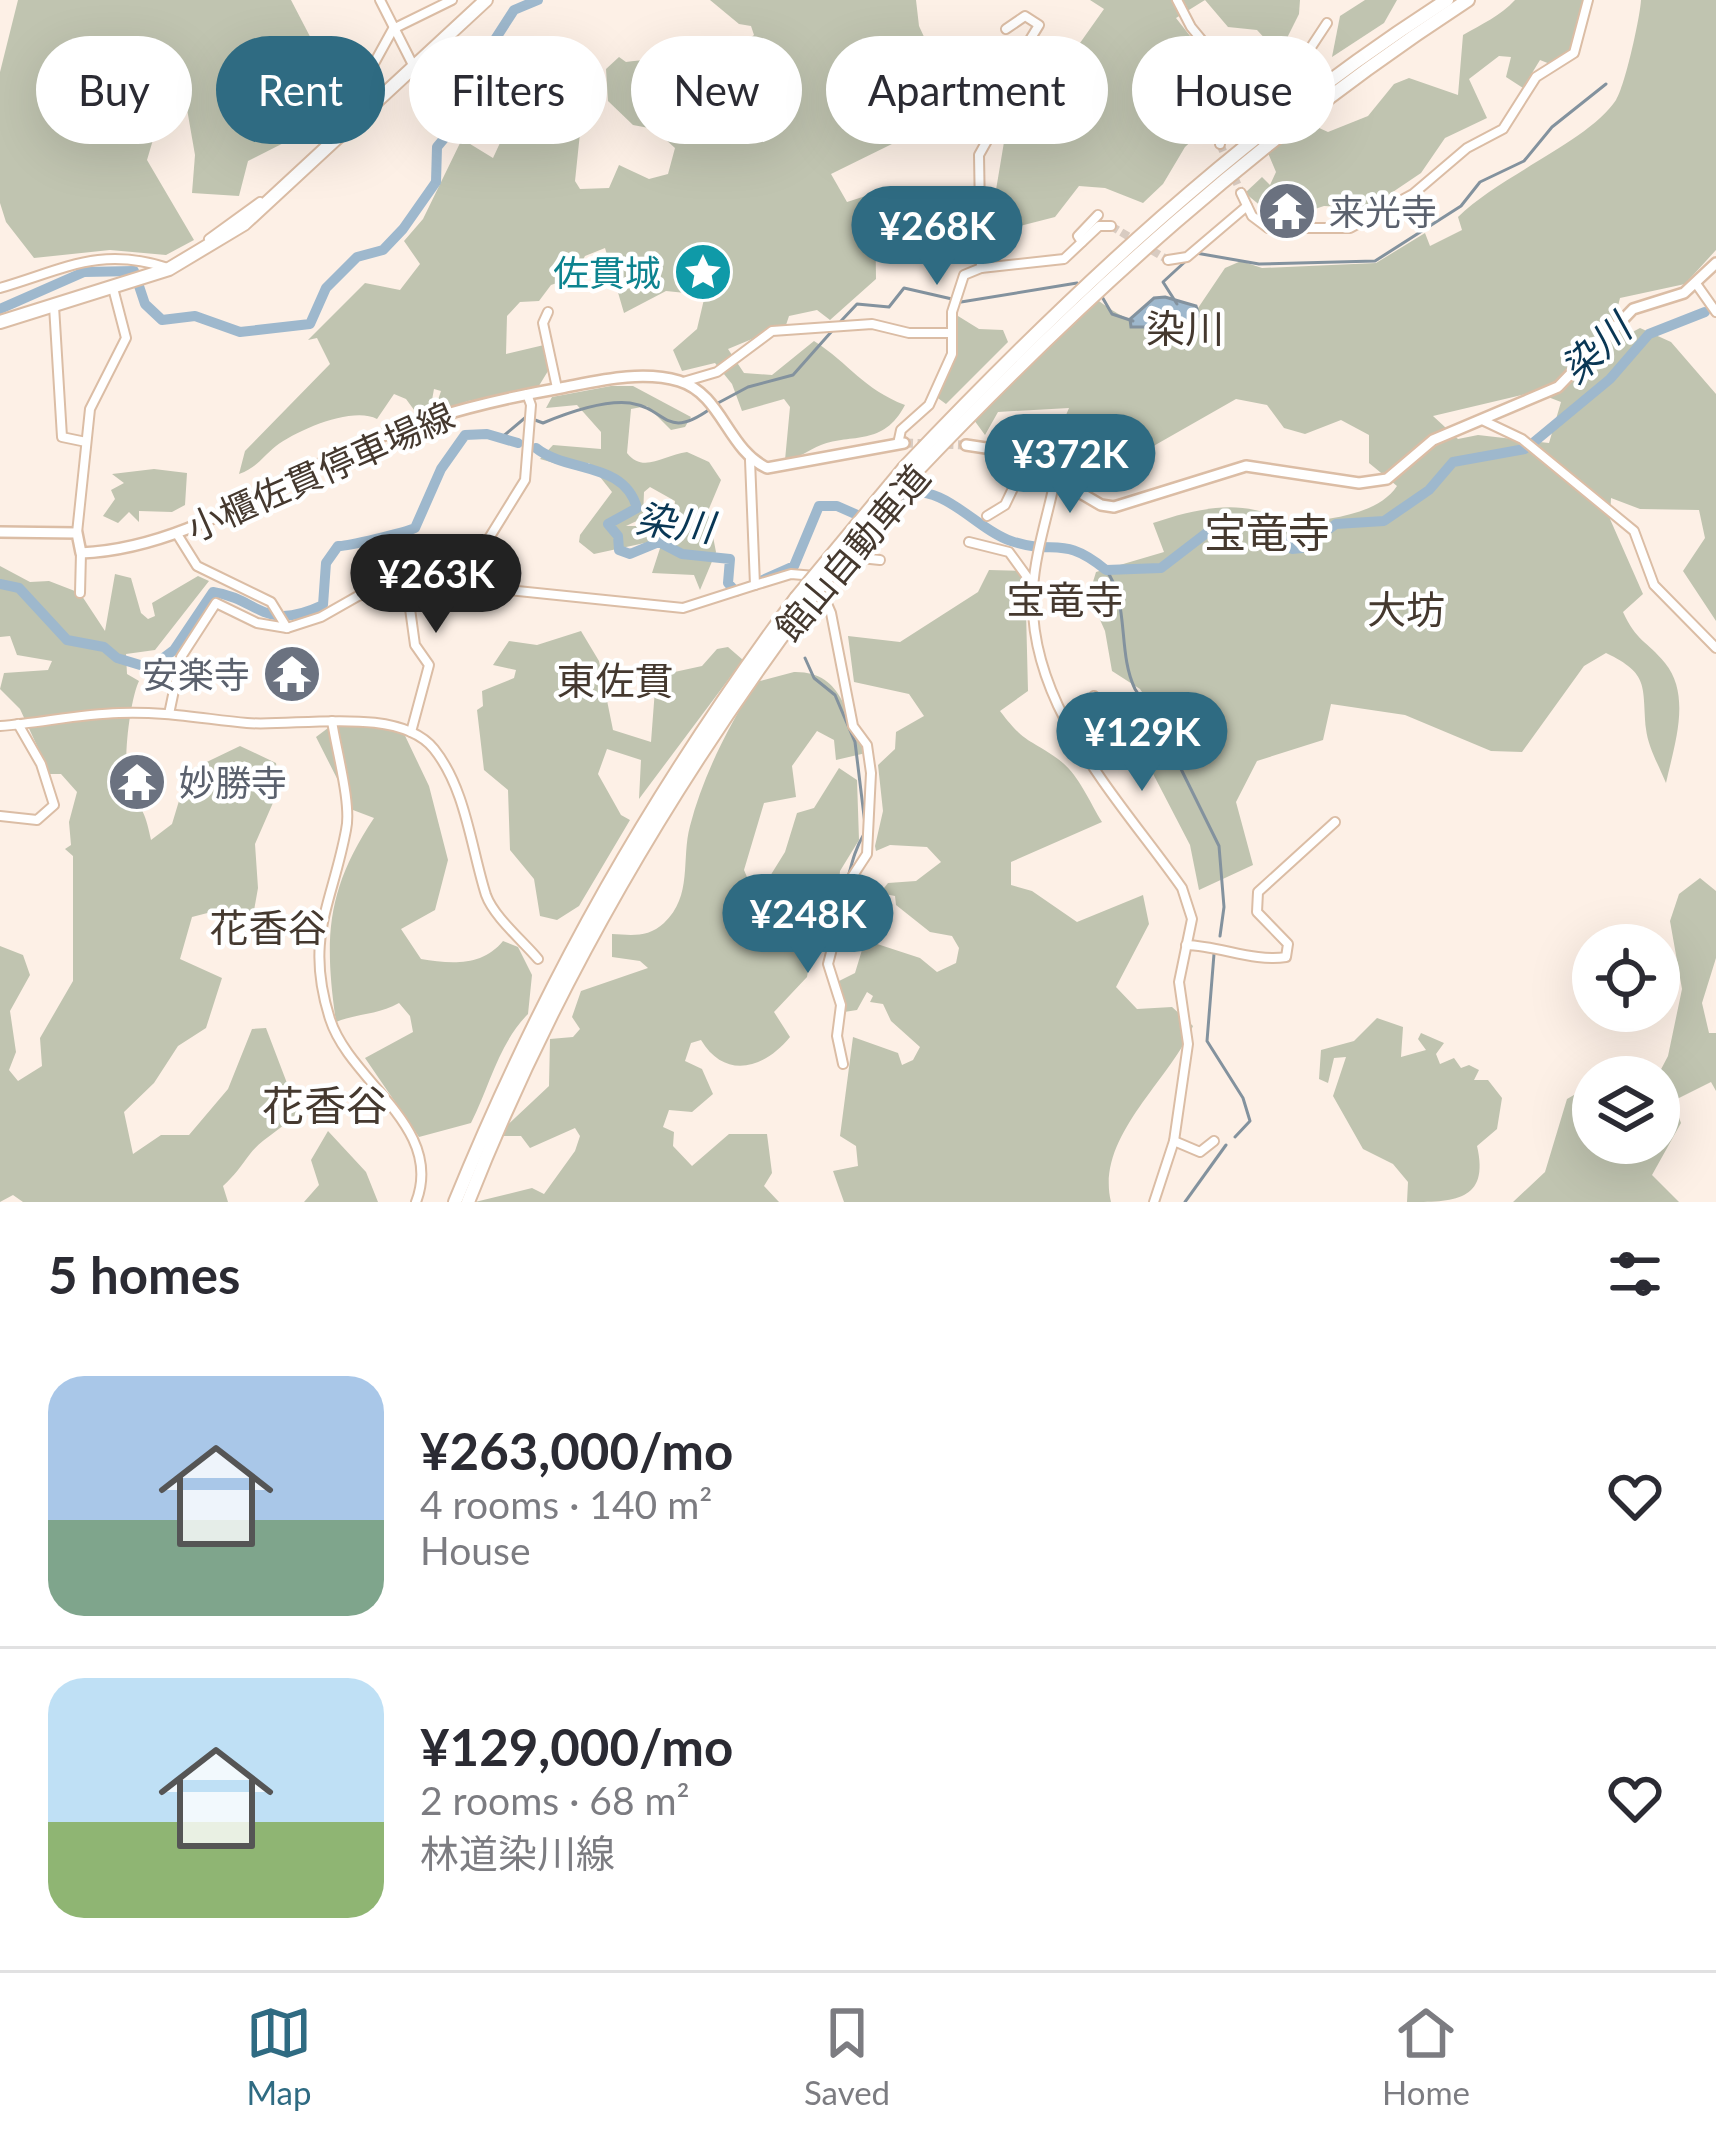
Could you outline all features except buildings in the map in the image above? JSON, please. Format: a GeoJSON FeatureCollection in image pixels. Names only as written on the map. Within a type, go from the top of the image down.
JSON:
{"type":"FeatureCollection","features":[{"type":"Feature","properties":{"kind":"highway"},"geometry":{"type":"LineString","coordinates":[[448,36],[486,0]]}},
{"type":"Feature","properties":{"kind":"highway","name":"館山自動車道"},"geometry":{"type":"LineString","coordinates":[[454,1202],[518,1051],[591,906],[673,771],[801,601],[908,472],[1041,326],[1172,207],[1341,74],[1447,0]]}},
{"type":"Feature","properties":{"kind":"highway","name":"館山自動車道"},"geometry":{"type":"LineString","coordinates":[[908,472],[1180,216],[1346,84],[1468,0]]}},
{"type":"Feature","properties":{"kind":"highway"},"geometry":{"type":"LineString","coordinates":[[385,94],[409,73]]}},
{"type":"Feature","properties":{"kind":"highway"},"geometry":{"type":"LineString","coordinates":[[0,322],[187,260],[244,224],[328,144]]}},
{"type":"Feature","properties":{"kind":"highway","name":"館山自動車道"},"geometry":{"type":"LineString","coordinates":[[468,1202],[538,1036],[630,863],[801,601]]}},
{"type":"Feature","properties":{"kind":"main road"},"geometry":{"type":"LineString","coordinates":[[966,445],[999,449],[1026,461],[1101,506],[1114,507],[1246,466],[1373,482],[1397,473],[1433,440],[1558,387],[1633,309],[1701,290],[1716,263]]}},
{"type":"Feature","properties":{"kind":"main road","name":"小櫃佐貫停車場線"},"geometry":{"type":"LineString","coordinates":[[81,553],[139,548],[177,534],[403,428],[529,399],[557,388],[633,377],[683,382]]}},
{"type":"Feature","properties":{"kind":"main road"},"geometry":{"type":"LineString","coordinates":[[683,382],[711,404],[750,460],[767,468],[901,444]]}},
{"type":"Feature","properties":{"kind":"main road"},"geometry":{"type":"LineString","coordinates":[[0,532],[77,533],[81,553]]}},
{"type":"Feature","properties":{"kind":"street"},"geometry":{"type":"LineString","coordinates":[[380,0],[409,57]]}},
{"type":"Feature","properties":{"kind":"street"},"geometry":{"type":"LineString","coordinates":[[385,44],[393,29],[452,0]]}},
{"type":"Feature","properties":{"kind":"street"},"geometry":{"type":"LineString","coordinates":[[1177,0],[1199,36]]}},
{"type":"Feature","properties":{"kind":"street"},"geometry":{"type":"LineString","coordinates":[[1241,194],[1268,228],[1340,230],[1413,194],[1467,148],[1504,129],[1535,77],[1574,53],[1588,0]]}},
{"type":"Feature","properties":{"kind":"street"},"geometry":{"type":"LineString","coordinates":[[981,268],[979,155],[993,130],[988,107],[1040,26],[1024,16],[1006,29]]}},
{"type":"Feature","properties":{"kind":"street"},"geometry":{"type":"LineString","coordinates":[[1319,36],[1328,22]]}},
{"type":"Feature","properties":{"kind":"street"},"geometry":{"type":"LineString","coordinates":[[1168,260],[1186,257],[1247,206]]}},
{"type":"Feature","properties":{"kind":"street"},"geometry":{"type":"LineString","coordinates":[[1082,242],[1078,236],[1098,215]]}},
{"type":"Feature","properties":{"kind":"street"},"geometry":{"type":"LineString","coordinates":[[901,444],[901,430],[929,405],[952,354],[950,333],[964,275],[981,268],[1064,259],[1099,226],[1111,226]]}},
{"type":"Feature","properties":{"kind":"street"},"geometry":{"type":"LineString","coordinates":[[0,288],[99,256],[132,256],[169,268]]}},
{"type":"Feature","properties":{"kind":"street"},"geometry":{"type":"LineString","coordinates":[[77,533],[89,409],[127,338],[119,286]]}},
{"type":"Feature","properties":{"kind":"street"},"geometry":{"type":"LineString","coordinates":[[1701,290],[1716,300]]}},
{"type":"Feature","properties":{"kind":"street"},"geometry":{"type":"LineString","coordinates":[[1701,290],[1716,312]]}},
{"type":"Feature","properties":{"kind":"street"},"geometry":{"type":"LineString","coordinates":[[54,306],[62,437],[86,442]]}},
{"type":"Feature","properties":{"kind":"street"},"geometry":{"type":"LineString","coordinates":[[548,312],[543,323],[557,388]]}},
{"type":"Feature","properties":{"kind":"street"},"geometry":{"type":"LineString","coordinates":[[683,382],[717,373],[772,331],[872,324],[908,332],[950,333]]}},
{"type":"Feature","properties":{"kind":"street"},"geometry":{"type":"LineString","coordinates":[[460,585],[525,481],[529,399]]}},
{"type":"Feature","properties":{"kind":"street"},"geometry":{"type":"LineString","coordinates":[[1482,420],[1522,439],[1634,531],[1654,585],[1716,648]]}},
{"type":"Feature","properties":{"kind":"street"},"geometry":{"type":"LineString","coordinates":[[750,460],[754,582]]}},
{"type":"Feature","properties":{"kind":"street"},"geometry":{"type":"LineString","coordinates":[[987,516],[1005,505],[1026,461]]}},
{"type":"Feature","properties":{"kind":"street"},"geometry":{"type":"LineString","coordinates":[[1055,480],[1033,586],[1041,669],[1075,736],[1183,888],[1192,919],[1179,982],[1188,1044],[1174,1141],[1154,1202]]}},
{"type":"Feature","properties":{"kind":"street"},"geometry":{"type":"LineString","coordinates":[[177,534],[197,566],[275,605],[286,626]]}},
{"type":"Feature","properties":{"kind":"street"},"geometry":{"type":"LineString","coordinates":[[969,542],[1009,552],[1033,586]]}},
{"type":"Feature","properties":{"kind":"street"},"geometry":{"type":"LineString","coordinates":[[80,592],[81,553]]}},
{"type":"Feature","properties":{"kind":"street"},"geometry":{"type":"LineString","coordinates":[[822,589],[854,554],[880,560]]}},
{"type":"Feature","properties":{"kind":"street"},"geometry":{"type":"LineString","coordinates":[[169,715],[182,657],[216,603],[256,623],[286,626],[321,617],[358,596],[407,586],[460,585],[683,608],[754,582],[798,573],[815,576],[854,727],[869,756],[874,809],[868,854],[851,877],[853,905],[836,933],[828,964],[841,1005],[837,1036],[844,1064]]}},
{"type":"Feature","properties":{"kind":"street"},"geometry":{"type":"LineString","coordinates":[[407,586],[415,645],[429,665],[411,732]]}},
{"type":"Feature","properties":{"kind":"street"},"geometry":{"type":"LineString","coordinates":[[1075,736],[1094,696]]}},
{"type":"Feature","properties":{"kind":"street"},"geometry":{"type":"LineString","coordinates":[[0,726],[119,712],[245,723],[332,721],[411,732],[431,745],[440,759],[480,861],[487,899],[538,959]]}},
{"type":"Feature","properties":{"kind":"street"},"geometry":{"type":"LineString","coordinates":[[332,721],[348,825],[322,906],[320,965],[330,1020],[351,1064],[392,1104],[418,1148],[416,1202]]}},
{"type":"Feature","properties":{"kind":"street"},"geometry":{"type":"LineString","coordinates":[[0,816],[37,820],[54,805],[46,777],[18,724]]}},
{"type":"Feature","properties":{"kind":"street"},"geometry":{"type":"LineString","coordinates":[[1186,945],[1219,945],[1262,958],[1286,957],[1288,944],[1256,912],[1258,892],[1335,822]]}},
{"type":"Feature","properties":{"kind":"street"},"geometry":{"type":"LineString","coordinates":[[1174,1141],[1200,1152],[1214,1141]]}},
{"type":"Feature","properties":{"kind":"green space"},"geometry":{"type":"Polygon","coordinates":[[[18,0],[291,0],[310,36],[216,36],[216,144],[282,144],[248,161],[239,196],[192,193],[192,36],[36,36],[36,144],[152,144],[147,160],[194,240],[166,255],[110,250],[34,258],[6,222],[0,203],[0,72],[18,0]]]}},
{"type":"Feature","properties":{"kind":"green space"},"geometry":{"type":"Polygon","coordinates":[[[710,0],[916,0],[924,36],[826,36],[826,144],[892,144],[831,174],[847,202],[875,193],[876,279],[830,320],[817,310],[789,316],[786,325],[728,349],[744,373],[772,375],[814,341],[878,391],[905,405],[887,427],[785,460],[790,407],[784,399],[742,411],[732,384],[715,363],[682,371],[673,350],[697,329],[705,295],[666,291],[624,313],[605,248],[585,256],[574,277],[551,285],[539,301],[520,302],[507,316],[506,354],[544,345],[548,371],[537,389],[468,401],[433,415],[441,391],[434,389],[430,411],[420,418],[406,399],[394,394],[377,419],[354,415],[311,427],[239,474],[245,451],[330,364],[317,338],[308,340],[365,283],[400,290],[420,264],[404,241],[423,219],[460,144],[470,144],[493,158],[499,144],[579,144],[575,181],[580,189],[609,188],[619,165],[649,179],[668,174],[675,148],[671,144],[802,144],[802,36],[753,36],[751,26],[739,24],[710,0]]]}},
{"type":"Feature","properties":{"kind":"green space"},"geometry":{"type":"Polygon","coordinates":[[[1090,0],[1205,0],[1176,18],[1190,36],[1132,36],[1132,144],[1188,144],[1163,184],[1143,203],[1105,188],[1079,186],[1055,217],[1012,228],[992,214],[1004,144],[1108,144],[1108,36],[1085,36],[1104,9],[1090,0]]]}},
{"type":"Feature","properties":{"kind":"green space"},"geometry":{"type":"Polygon","coordinates":[[[1205,0],[1300,0],[1288,36],[1262,36],[1257,30],[1228,27],[1205,0]]]}},
{"type":"Feature","properties":{"kind":"green space"},"geometry":{"type":"Polygon","coordinates":[[[1365,0],[1397,0],[1384,23],[1335,55],[1340,16],[1365,0]]]}},
{"type":"Feature","properties":{"kind":"green space"},"geometry":{"type":"Polygon","coordinates":[[[1515,0],[1591,0],[1581,39],[1550,64],[1540,60],[1523,88],[1506,77],[1511,57],[1499,56],[1469,79],[1487,118],[1445,138],[1421,173],[1369,208],[1324,206],[1306,212],[1289,198],[1262,207],[1245,193],[1262,177],[1270,185],[1276,172],[1268,153],[1279,144],[1335,144],[1335,129],[1368,116],[1394,84],[1409,78],[1458,95],[1463,35],[1515,0]]]}},
{"type":"Feature","properties":{"kind":"green space"},"geometry":{"type":"Polygon","coordinates":[[[1641,0],[1716,0],[1716,250],[1685,284],[1620,298],[1616,314],[1625,336],[1640,328],[1671,342],[1716,394],[1716,621],[1683,571],[1705,538],[1699,510],[1640,509],[1611,498],[1610,519],[1643,594],[1623,612],[1637,635],[1665,663],[1678,690],[1679,722],[1666,783],[1647,736],[1641,683],[1630,668],[1606,653],[1584,666],[1522,752],[1491,751],[1405,715],[1331,704],[1323,740],[1257,761],[1236,802],[1253,865],[1199,890],[1190,845],[1149,766],[1152,707],[1140,689],[1112,671],[1105,631],[1089,595],[1096,572],[1164,552],[1153,523],[1171,517],[1241,508],[1292,525],[1364,510],[1397,486],[1369,463],[1369,435],[1341,420],[1305,434],[1284,428],[1267,405],[1236,399],[1150,448],[1095,468],[1084,457],[1084,475],[1054,449],[1067,438],[1060,429],[1069,408],[998,412],[985,435],[974,420],[1096,299],[1132,320],[1163,320],[1194,314],[1225,268],[1241,261],[1262,268],[1376,263],[1425,233],[1430,246],[1462,230],[1458,217],[1475,202],[1586,130],[1616,100],[1628,67],[1641,0]],[[1535,392],[1433,416],[1458,439],[1478,435],[1549,443],[1561,402],[1535,392]]]}},
{"type":"Feature","properties":{"kind":"green space"},"geometry":{"type":"Polygon","coordinates":[[[619,57],[631,62],[631,123],[608,101],[607,68],[619,57]]]}},
{"type":"Feature","properties":{"kind":"green space"},"geometry":{"type":"Polygon","coordinates":[[[958,316],[979,329],[1003,330],[1008,342],[946,404],[931,393],[957,350],[958,316]]]}},
{"type":"Feature","properties":{"kind":"green space"},"geometry":{"type":"Polygon","coordinates":[[[633,386],[691,417],[685,427],[671,430],[647,406],[631,409],[627,453],[647,463],[687,452],[709,462],[721,480],[708,511],[716,552],[700,590],[694,575],[652,573],[663,539],[594,554],[579,542],[612,492],[589,463],[568,467],[540,459],[553,445],[601,449],[601,432],[577,405],[546,408],[552,397],[633,386]],[[650,487],[644,492],[643,518],[626,526],[667,526],[674,520],[675,501],[650,487]]]}},
{"type":"Feature","properties":{"kind":"green space"},"geometry":{"type":"Polygon","coordinates":[[[154,469],[187,473],[185,505],[172,512],[139,511],[139,522],[129,512],[118,523],[103,516],[115,499],[111,490],[124,483],[112,474],[154,469]]]}},
{"type":"Feature","properties":{"kind":"green space"},"geometry":{"type":"Polygon","coordinates":[[[0,566],[30,582],[49,581],[80,593],[105,631],[115,574],[131,578],[141,613],[148,619],[155,616],[152,603],[198,576],[209,581],[155,650],[126,654],[127,674],[139,681],[128,734],[127,778],[151,840],[172,824],[188,771],[240,746],[276,763],[279,789],[255,844],[258,888],[250,933],[219,910],[192,917],[180,959],[222,978],[206,1028],[178,1046],[154,1083],[124,1112],[133,1154],[161,1135],[189,1135],[228,1089],[252,1029],[266,1028],[298,1112],[255,1149],[223,1186],[228,1202],[23,1202],[13,1195],[0,1202],[0,946],[23,955],[30,975],[10,1011],[16,1052],[9,1070],[18,1081],[42,1066],[40,1038],[73,981],[73,856],[65,849],[71,845],[69,822],[77,792],[61,774],[50,774],[20,709],[0,689],[4,673],[48,670],[52,661],[17,655],[10,636],[0,637],[0,566]]]}},
{"type":"Feature","properties":{"kind":"green space"},"geometry":{"type":"Polygon","coordinates":[[[989,570],[1025,571],[1028,691],[1000,711],[1022,735],[1071,772],[1102,822],[1011,862],[1011,885],[1032,891],[1077,922],[1143,895],[1149,924],[1116,987],[1137,1009],[1172,1007],[1193,1026],[1124,1133],[1109,1178],[1111,1202],[844,1202],[833,1171],[858,1166],[856,1146],[840,1136],[853,1037],[898,1053],[902,1065],[913,1060],[920,1047],[891,1021],[883,1004],[870,1002],[873,996],[867,992],[857,1010],[844,1012],[837,982],[855,973],[865,940],[920,958],[937,972],[956,963],[959,948],[952,936],[930,932],[896,905],[895,896],[880,893],[888,883],[916,881],[941,862],[927,847],[890,845],[876,851],[875,846],[883,811],[878,765],[895,749],[896,732],[924,716],[909,694],[854,682],[848,636],[900,642],[978,592],[989,570]]]}},
{"type":"Feature","properties":{"kind":"green space"},"geometry":{"type":"Polygon","coordinates":[[[581,631],[599,661],[613,730],[651,742],[656,676],[702,666],[717,649],[728,647],[743,660],[639,799],[641,760],[607,749],[598,774],[621,815],[630,820],[579,906],[557,920],[540,916],[534,879],[510,850],[508,790],[484,770],[477,710],[483,706],[482,691],[514,678],[516,670],[493,665],[509,641],[537,645],[581,631]]]}},
{"type":"Feature","properties":{"kind":"green space"},"geometry":{"type":"Polygon","coordinates":[[[794,672],[824,679],[834,688],[866,753],[836,760],[834,740],[817,731],[792,766],[796,797],[764,803],[744,870],[750,884],[767,881],[785,852],[797,813],[814,808],[839,768],[857,780],[859,840],[840,871],[838,894],[815,928],[807,977],[774,1012],[790,1037],[768,1057],[745,1066],[721,1061],[701,1040],[691,1043],[685,1061],[702,1069],[713,1094],[692,1112],[669,1110],[663,1127],[674,1132],[673,1146],[692,1166],[729,1134],[767,1134],[772,1173],[764,1186],[779,1202],[475,1202],[532,1188],[544,1194],[575,1151],[580,1136],[575,1128],[530,1148],[521,1136],[503,1136],[502,1130],[549,1086],[550,1039],[573,1037],[580,1029],[572,1017],[581,991],[648,968],[640,961],[612,957],[612,934],[652,931],[673,912],[683,889],[695,807],[727,733],[756,682],[794,672]]]}},
{"type":"Feature","properties":{"kind":"green space"},"geometry":{"type":"Polygon","coordinates":[[[398,721],[429,786],[448,860],[435,910],[401,929],[421,959],[432,961],[475,959],[503,941],[518,947],[532,975],[528,1014],[502,1051],[471,1123],[419,1137],[365,1058],[413,1032],[410,1016],[399,1003],[336,1022],[330,965],[332,916],[346,868],[374,818],[353,810],[316,737],[336,722],[398,721]]]}},
{"type":"Feature","properties":{"kind":"green space"},"geometry":{"type":"Polygon","coordinates":[[[1700,878],[1716,891],[1716,958],[1702,1003],[1709,1033],[1716,1033],[1716,1091],[1711,1082],[1680,1098],[1680,1056],[1668,1056],[1673,1032],[1680,1032],[1680,924],[1670,921],[1679,894],[1700,878]]]}},
{"type":"Feature","properties":{"kind":"green space"},"geometry":{"type":"Polygon","coordinates":[[[1377,1018],[1403,1027],[1401,1057],[1426,1050],[1418,1039],[1421,1033],[1444,1043],[1436,1054],[1440,1064],[1454,1058],[1461,1068],[1469,1065],[1479,1070],[1474,1080],[1488,1080],[1502,1098],[1497,1129],[1477,1146],[1478,1178],[1464,1195],[1407,1202],[1408,1182],[1393,1164],[1363,1149],[1333,1096],[1346,1057],[1334,1058],[1328,1083],[1319,1079],[1321,1050],[1354,1041],[1377,1018]]]}},
{"type":"Feature","properties":{"kind":"green space"},"geometry":{"type":"Polygon","coordinates":[[[1572,1096],[1572,1164],[1658,1164],[1652,1175],[1679,1202],[1513,1202],[1545,1172],[1567,1099],[1572,1096]]]}},
{"type":"Feature","properties":{"kind":"green space"},"geometry":{"type":"Polygon","coordinates":[[[328,1131],[366,1172],[378,1202],[304,1202],[319,1185],[311,1160],[328,1131]]]}},
{"type":"Feature","properties":{"kind":"water"},"geometry":{"type":"Polygon","coordinates":[[[1154,298],[1196,306],[1199,316],[1173,327],[1131,327],[1130,319],[1154,298]]]}},
{"type":"Feature","properties":{"kind":"waterway"},"geometry":{"type":"LineString","coordinates":[[0,309],[84,272],[134,271],[145,304],[162,320],[195,316],[240,332],[310,324],[326,288],[357,257],[383,250],[403,229],[436,182],[437,147],[462,117],[485,108],[485,55],[514,10],[538,0]]}},
{"type":"Feature","properties":{"kind":"waterway"},"geometry":{"type":"LineString","coordinates":[[1196,253],[1259,264],[1375,261],[1461,206],[1480,182],[1524,161],[1552,127],[1606,84]]}},
{"type":"Feature","properties":{"kind":"waterway"},"geometry":{"type":"LineString","coordinates":[[1177,304],[1163,282],[1188,259]]}},
{"type":"Feature","properties":{"kind":"waterway"},"geometry":{"type":"LineString","coordinates":[[961,302],[1077,283]]}},
{"type":"Feature","properties":{"kind":"waterway"},"geometry":{"type":"LineString","coordinates":[[841,321],[857,304],[889,307],[904,288],[952,299]]}},
{"type":"Feature","properties":{"kind":"waterway"},"geometry":{"type":"LineString","coordinates":[[1101,295],[1112,314],[1133,321]]}},
{"type":"Feature","properties":{"kind":"waterway","name":"染川"},"geometry":{"type":"LineString","coordinates":[[1534,442],[1610,379],[1649,334],[1705,312]]}},
{"type":"Feature","properties":{"kind":"waterway"},"geometry":{"type":"LineString","coordinates":[[718,403],[748,387],[793,375],[832,331]]}},
{"type":"Feature","properties":{"kind":"waterway"},"geometry":{"type":"LineString","coordinates":[[535,420],[543,423],[609,403],[643,406],[675,423],[710,409]]}},
{"type":"Feature","properties":{"kind":"waterway"},"geometry":{"type":"LineString","coordinates":[[501,438],[526,417]]}},
{"type":"Feature","properties":{"kind":"waterway","name":"染川"},"geometry":{"type":"LineString","coordinates":[[0,584],[19,588],[67,640],[104,647],[117,658],[150,668],[174,650],[213,592],[274,615],[303,613],[323,605],[326,563],[338,546],[415,528],[441,469],[465,435],[487,434],[518,443]]}},
{"type":"Feature","properties":{"kind":"waterway","name":"染川"},"geometry":{"type":"LineString","coordinates":[[536,448],[608,475],[630,493],[637,508],[608,524],[618,536],[619,550],[630,554],[659,542],[682,554],[730,559],[728,583],[736,592],[794,566],[819,506],[837,506],[880,525],[902,494],[917,492],[945,500],[1011,541],[1079,552],[1106,570],[1161,568],[1217,525],[1268,525],[1292,549],[1302,548],[1336,524],[1384,521],[1429,490],[1453,462],[1525,449]]}},
{"type":"Feature","properties":{"kind":"waterway"},"geometry":{"type":"LineString","coordinates":[[1106,570],[1118,597],[1135,689],[1178,724],[1180,767],[1219,846],[1224,907],[1220,936]]}},
{"type":"Feature","properties":{"kind":"waterway"},"geometry":{"type":"LineString","coordinates":[[805,658],[814,678],[835,695],[855,742],[865,824]]}},
{"type":"Feature","properties":{"kind":"waterway"},"geometry":{"type":"LineString","coordinates":[[837,909],[864,834]]}},
{"type":"Feature","properties":{"kind":"waterway"},"geometry":{"type":"LineString","coordinates":[[1214,954],[1207,1041],[1243,1098],[1250,1121],[1235,1137]]}},
{"type":"Feature","properties":{"kind":"waterway"},"geometry":{"type":"LineString","coordinates":[[1185,1202],[1226,1145]]}},
{"type":"Feature","properties":{"kind":"tunnel"},"geometry":{"type":"LineString","coordinates":[[1220,144],[1241,193]]}},
{"type":"Feature","properties":{"kind":"tunnel"},"geometry":{"type":"LineString","coordinates":[[1111,226],[1168,260]]}},
{"type":"Feature","properties":{"kind":"tunnel"},"geometry":{"type":"LineString","coordinates":[[904,443],[966,445]]}},
{"type":"Feature","properties":{"kind":"place","name":"来光寺"},"geometry":{"type":"Point","coordinates":[1287,211]}},
{"type":"Feature","properties":{"kind":"place","name":"佐貫城"},"geometry":{"type":"Point","coordinates":[703,272]}},
{"type":"Feature","properties":{"kind":"place","name":"安楽寺"},"geometry":{"type":"Point","coordinates":[292,674]}},
{"type":"Feature","properties":{"kind":"place","name":"妙勝寺"},"geometry":{"type":"Point","coordinates":[137,782]}},
{"type":"Feature","properties":{"kind":"district","name":"染川"},"geometry":{"type":"Point","coordinates":[1185,328]}},
{"type":"Feature","properties":{"kind":"district","name":"宝竜寺"},"geometry":{"type":"Point","coordinates":[1267,532]}},
{"type":"Feature","properties":{"kind":"district","name":"宝竜寺"},"geometry":{"type":"Point","coordinates":[1065,599]}},
{"type":"Feature","properties":{"kind":"district","name":"大坊"},"geometry":{"type":"Point","coordinates":[1406,609]}},
{"type":"Feature","properties":{"kind":"district","name":"東佐貫"},"geometry":{"type":"Point","coordinates":[615,680]}},
{"type":"Feature","properties":{"kind":"district","name":"花香谷"},"geometry":{"type":"Point","coordinates":[268,927]}},
{"type":"Feature","properties":{"kind":"district","name":"花香谷"},"geometry":{"type":"Point","coordinates":[325,1105]}}]}
